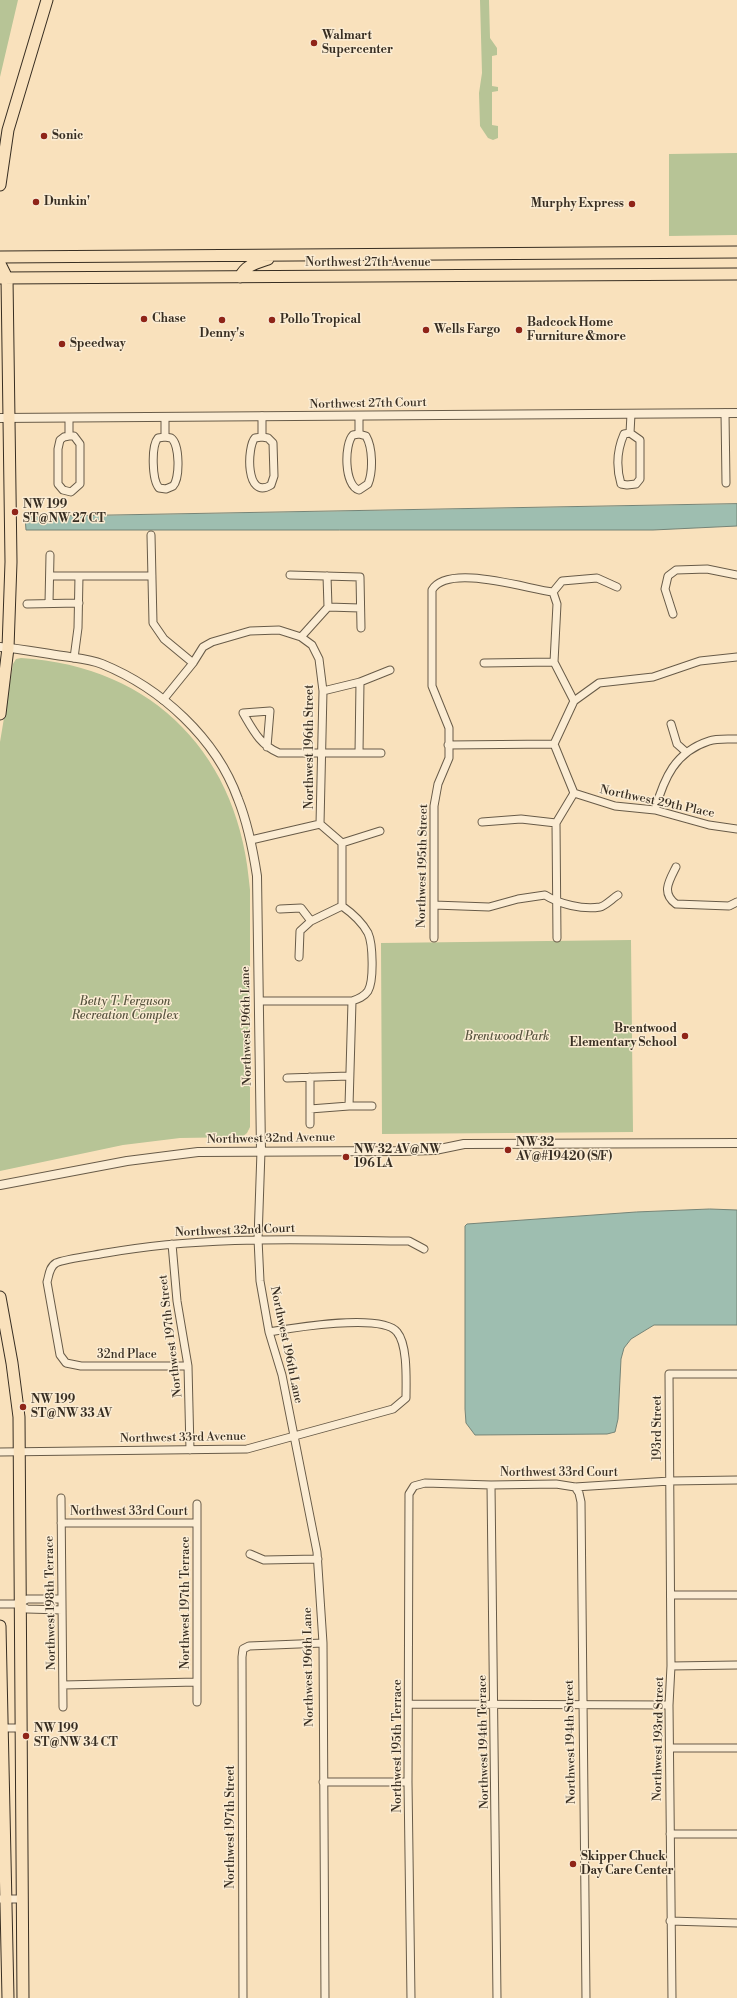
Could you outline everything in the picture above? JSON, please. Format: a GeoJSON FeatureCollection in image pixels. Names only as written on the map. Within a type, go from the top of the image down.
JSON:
{"type":"FeatureCollection","features":[{"type":"Feature","properties":{"kind":"main road"},"geometry":{"type":"LineString","coordinates":[[0,185],[8,130],[47,0]]}},
{"type":"Feature","properties":{"kind":"main road","name":"Northwest 27th Avenue"},"geometry":{"type":"LineString","coordinates":[[0,257],[737,252]]}},
{"type":"Feature","properties":{"kind":"main road"},"geometry":{"type":"LineString","coordinates":[[240,277],[243,271],[250,265],[278,256]]}},
{"type":"Feature","properties":{"kind":"main road"},"geometry":{"type":"LineString","coordinates":[[0,264],[3,278],[5,418],[11,562],[0,714]]}},
{"type":"Feature","properties":{"kind":"main road","name":"Northwest 27th Avenue"},"geometry":{"type":"LineString","coordinates":[[3,278],[737,274]]}},
{"type":"Feature","properties":{"kind":"main road"},"geometry":{"type":"LineString","coordinates":[[0,1297],[12,1363],[18,1417],[23,1998]]}},
{"type":"Feature","properties":{"kind":"main road"},"geometry":{"type":"LineString","coordinates":[[0,1626],[3,1899],[8,1998]]}},
{"type":"Feature","properties":{"kind":"street","name":"Northwest 27th Court"},"geometry":{"type":"LineString","coordinates":[[5,418],[737,413]]}},
{"type":"Feature","properties":{"kind":"street"},"geometry":{"type":"LineString","coordinates":[[630,433],[631,414]]}},
{"type":"Feature","properties":{"kind":"street"},"geometry":{"type":"LineString","coordinates":[[725,414],[726,484]]}},
{"type":"Feature","properties":{"kind":"street"},"geometry":{"type":"LineString","coordinates":[[262,416],[262,437]]}},
{"type":"Feature","properties":{"kind":"street"},"geometry":{"type":"LineString","coordinates":[[359,416],[359,434]]}},
{"type":"Feature","properties":{"kind":"street"},"geometry":{"type":"LineString","coordinates":[[165,417],[166,437]]}},
{"type":"Feature","properties":{"kind":"street"},"geometry":{"type":"LineString","coordinates":[[69,418],[69,436]]}},
{"type":"Feature","properties":{"kind":"street"},"geometry":{"type":"LineString","coordinates":[[630,433],[640,440],[640,479],[636,484],[627,485],[621,484],[618,470],[619,445],[624,434],[630,433]]}},
{"type":"Feature","properties":{"kind":"street"},"geometry":{"type":"LineString","coordinates":[[359,434],[366,436],[370,445],[370,473],[368,484],[359,490],[355,489],[349,482],[348,470],[348,441],[353,435],[359,434]]}},
{"type":"Feature","properties":{"kind":"street"},"geometry":{"type":"LineString","coordinates":[[69,436],[74,436],[80,444],[80,484],[71,492],[63,490],[58,484],[58,444],[64,437],[69,436]]}},
{"type":"Feature","properties":{"kind":"street"},"geometry":{"type":"LineString","coordinates":[[166,437],[171,438],[176,444],[178,478],[173,486],[166,489],[159,488],[154,480],[154,448],[158,438],[166,437]]}},
{"type":"Feature","properties":{"kind":"street"},"geometry":{"type":"LineString","coordinates":[[262,437],[268,438],[273,443],[274,476],[271,485],[263,488],[256,486],[251,480],[252,443],[255,438],[262,437]]}},
{"type":"Feature","properties":{"kind":"street"},"geometry":{"type":"LineString","coordinates":[[151,535],[153,623],[164,639],[193,663]]}},
{"type":"Feature","properties":{"kind":"street"},"geometry":{"type":"LineString","coordinates":[[49,604],[50,555]]}},
{"type":"Feature","properties":{"kind":"street"},"geometry":{"type":"LineString","coordinates":[[673,614],[665,589],[668,576],[676,570],[707,569],[737,574]]}},
{"type":"Feature","properties":{"kind":"street"},"geometry":{"type":"LineString","coordinates":[[290,575],[360,577],[360,608],[362,628]]}},
{"type":"Feature","properties":{"kind":"street"},"geometry":{"type":"LineString","coordinates":[[50,576],[152,576]]}},
{"type":"Feature","properties":{"kind":"street"},"geometry":{"type":"LineString","coordinates":[[74,658],[79,603],[79,576]]}},
{"type":"Feature","properties":{"kind":"street"},"geometry":{"type":"LineString","coordinates":[[163,700],[193,663],[203,647],[212,642],[250,631],[279,630],[302,637],[328,608],[327,576]]}},
{"type":"Feature","properties":{"kind":"street","name":"Northwest 195th Street"},"geometry":{"type":"LineString","coordinates":[[434,938],[434,806],[438,784],[449,758],[449,728],[432,686],[432,590],[435,585],[443,580],[470,578],[504,581],[536,590],[553,592]]}},
{"type":"Feature","properties":{"kind":"street"},"geometry":{"type":"LineString","coordinates":[[574,701],[554,662],[557,604],[553,592],[562,581],[573,579],[597,578],[617,587]]}},
{"type":"Feature","properties":{"kind":"street"},"geometry":{"type":"LineString","coordinates":[[27,604],[79,603]]}},
{"type":"Feature","properties":{"kind":"street"},"geometry":{"type":"LineString","coordinates":[[328,608],[360,608]]}},
{"type":"Feature","properties":{"kind":"street","name":"Northwest 196th Street"},"geometry":{"type":"LineString","coordinates":[[302,637],[312,645],[319,660],[323,691],[320,824],[342,843]]}},
{"type":"Feature","properties":{"kind":"street","name":"Northwest 196th Lane"},"geometry":{"type":"LineString","coordinates":[[4,647],[101,663],[139,683],[163,700],[185,718],[213,751],[238,798],[251,840],[257,876],[261,1151],[258,1239],[260,1281],[268,1332],[282,1375],[318,1559],[323,1643],[325,1998]]}},
{"type":"Feature","properties":{"kind":"street"},"geometry":{"type":"LineString","coordinates":[[557,938],[556,823],[574,793],[554,744],[574,701],[600,683],[653,677],[700,660],[737,657]]}},
{"type":"Feature","properties":{"kind":"street"},"geometry":{"type":"LineString","coordinates":[[484,663],[554,662]]}},
{"type":"Feature","properties":{"kind":"street"},"geometry":{"type":"LineString","coordinates":[[323,691],[360,682],[390,670]]}},
{"type":"Feature","properties":{"kind":"street"},"geometry":{"type":"LineString","coordinates":[[359,753],[360,682]]}},
{"type":"Feature","properties":{"kind":"street"},"geometry":{"type":"LineString","coordinates":[[268,747],[270,711],[243,713],[258,739],[268,747],[279,753],[381,753]]}},
{"type":"Feature","properties":{"kind":"street"},"geometry":{"type":"LineString","coordinates":[[671,724],[677,744],[686,752]]}},
{"type":"Feature","properties":{"kind":"street"},"geometry":{"type":"LineString","coordinates":[[655,810],[662,785],[672,767],[686,752],[710,740],[737,739]]}},
{"type":"Feature","properties":{"kind":"street"},"geometry":{"type":"LineString","coordinates":[[448,745],[554,744]]}},
{"type":"Feature","properties":{"kind":"street","name":"Northwest 29th Place"},"geometry":{"type":"LineString","coordinates":[[574,793],[615,806],[655,810],[709,825],[737,829]]}},
{"type":"Feature","properties":{"kind":"street"},"geometry":{"type":"LineString","coordinates":[[482,822],[521,819],[556,823]]}},
{"type":"Feature","properties":{"kind":"street"},"geometry":{"type":"LineString","coordinates":[[251,840],[320,824]]}},
{"type":"Feature","properties":{"kind":"street"},"geometry":{"type":"LineString","coordinates":[[342,906],[342,843],[380,831]]}},
{"type":"Feature","properties":{"kind":"street"},"geometry":{"type":"LineString","coordinates":[[676,867],[667,883],[669,899],[676,904],[729,906],[737,902]]}},
{"type":"Feature","properties":{"kind":"street"},"geometry":{"type":"LineString","coordinates":[[434,905],[489,907],[518,899],[545,895],[556,903],[572,906],[601,907],[618,895]]}},
{"type":"Feature","properties":{"kind":"street"},"geometry":{"type":"LineString","coordinates":[[299,957],[300,931],[311,921],[342,906]]}},
{"type":"Feature","properties":{"kind":"street"},"geometry":{"type":"LineString","coordinates":[[259,1001],[352,1001],[362,998],[368,992],[371,983],[372,946],[368,933],[355,916],[342,906]]}},
{"type":"Feature","properties":{"kind":"street"},"geometry":{"type":"LineString","coordinates":[[280,908],[301,908],[311,921]]}},
{"type":"Feature","properties":{"kind":"street"},"geometry":{"type":"LineString","coordinates":[[349,1106],[352,1001]]}},
{"type":"Feature","properties":{"kind":"street"},"geometry":{"type":"LineString","coordinates":[[287,1078],[349,1076]]}},
{"type":"Feature","properties":{"kind":"street"},"geometry":{"type":"LineString","coordinates":[[310,1077],[310,1124]]}},
{"type":"Feature","properties":{"kind":"street"},"geometry":{"type":"LineString","coordinates":[[310,1110],[349,1106],[372,1106]]}},
{"type":"Feature","properties":{"kind":"street","name":"Northwest 32nd Avenue"},"geometry":{"type":"LineString","coordinates":[[0,1185],[162,1156],[198,1152],[435,1150],[464,1144],[737,1143]]}},
{"type":"Feature","properties":{"kind":"street","name":"Northwest 32nd Court"},"geometry":{"type":"LineString","coordinates":[[66,1364],[60,1355],[47,1282],[50,1270],[55,1264],[149,1245],[258,1239],[409,1241],[424,1249]]}},
{"type":"Feature","properties":{"kind":"street","name":"Northwest 197th Street"},"geometry":{"type":"LineString","coordinates":[[172,1244],[177,1301],[188,1366],[190,1450]]}},
{"type":"Feature","properties":{"kind":"street","name":"Northwest 33rd Avenue"},"geometry":{"type":"LineString","coordinates":[[0,1452],[247,1449],[393,1409],[406,1398],[405,1357],[401,1338],[397,1331],[392,1327],[383,1323],[326,1323],[268,1332]]}},
{"type":"Feature","properties":{"kind":"street","name":"32nd Place"},"geometry":{"type":"LineString","coordinates":[[66,1364],[81,1366],[188,1366]]}},
{"type":"Feature","properties":{"kind":"street","name":"193rd Street"},"geometry":{"type":"LineString","coordinates":[[670,1481],[669,1374],[737,1374]]}},
{"type":"Feature","properties":{"kind":"street","name":"Northwest 33rd Court"},"geometry":{"type":"LineString","coordinates":[[409,1494],[414,1486],[425,1483],[491,1485],[556,1484],[575,1486],[670,1481],[737,1480]]}},
{"type":"Feature","properties":{"kind":"street","name":"Northwest 193rd Street"},"geometry":{"type":"LineString","coordinates":[[670,1481],[672,1666],[669,1705],[670,1921],[672,1998]]}},
{"type":"Feature","properties":{"kind":"street","name":"Northwest 194th Terrace"},"geometry":{"type":"LineString","coordinates":[[491,1485],[495,1703],[497,1998]]}},
{"type":"Feature","properties":{"kind":"street","name":"Northwest 194th Street"},"geometry":{"type":"LineString","coordinates":[[575,1486],[579,1493],[581,1502],[586,1998]]}},
{"type":"Feature","properties":{"kind":"street","name":"Northwest 195th Terrace"},"geometry":{"type":"LineString","coordinates":[[409,1494],[408,1782],[411,1998]]}},
{"type":"Feature","properties":{"kind":"street","name":"Northwest 198th Terrace"},"geometry":{"type":"LineString","coordinates":[[60,1498],[63,1685],[62,1707]]}},
{"type":"Feature","properties":{"kind":"street","name":"Northwest 197th Terrace"},"geometry":{"type":"LineString","coordinates":[[197,1504],[197,1702]]}},
{"type":"Feature","properties":{"kind":"street","name":"Northwest 33rd Court"},"geometry":{"type":"LineString","coordinates":[[61,1523],[197,1523]]}},
{"type":"Feature","properties":{"kind":"street"},"geometry":{"type":"LineString","coordinates":[[250,1554],[264,1560],[318,1559]]}},
{"type":"Feature","properties":{"kind":"street"},"geometry":{"type":"LineString","coordinates":[[671,1595],[737,1594]]}},
{"type":"Feature","properties":{"kind":"street"},"geometry":{"type":"LineString","coordinates":[[0,1604],[19,1604],[27,1599],[62,1599]]}},
{"type":"Feature","properties":{"kind":"street"},"geometry":{"type":"LineString","coordinates":[[19,1604],[27,1610],[62,1610]]}},
{"type":"Feature","properties":{"kind":"street","name":"Northwest 197th Street"},"geometry":{"type":"LineString","coordinates":[[243,1998],[243,1650],[248,1646],[323,1643]]}},
{"type":"Feature","properties":{"kind":"street"},"geometry":{"type":"LineString","coordinates":[[672,1666],[737,1665]]}},
{"type":"Feature","properties":{"kind":"street"},"geometry":{"type":"LineString","coordinates":[[63,1685],[197,1682]]}},
{"type":"Feature","properties":{"kind":"street"},"geometry":{"type":"LineString","coordinates":[[409,1704],[495,1703],[669,1705]]}},
{"type":"Feature","properties":{"kind":"street"},"geometry":{"type":"LineString","coordinates":[[1,1728],[21,1728]]}},
{"type":"Feature","properties":{"kind":"street"},"geometry":{"type":"LineString","coordinates":[[670,1748],[737,1748]]}},
{"type":"Feature","properties":{"kind":"street"},"geometry":{"type":"LineString","coordinates":[[323,1782],[408,1782]]}},
{"type":"Feature","properties":{"kind":"street"},"geometry":{"type":"LineString","coordinates":[[670,1834],[737,1834]]}},
{"type":"Feature","properties":{"kind":"street"},"geometry":{"type":"LineString","coordinates":[[3,1899],[23,1899]]}},
{"type":"Feature","properties":{"kind":"street"},"geometry":{"type":"LineString","coordinates":[[670,1921],[737,1923]]}},
{"type":"Feature","properties":{"kind":"green space"},"geometry":{"type":"Polygon","coordinates":[[[0,0],[18,0],[0,77],[0,0]]]}},
{"type":"Feature","properties":{"kind":"green space"},"geometry":{"type":"Polygon","coordinates":[[[480,0],[489,0],[490,38],[497,48],[497,55],[492,56],[492,86],[498,87],[498,91],[492,92],[492,125],[498,126],[498,138],[493,140],[488,138],[480,126],[479,93],[482,73],[480,0]]]}},
{"type":"Feature","properties":{"kind":"green space"},"geometry":{"type":"Polygon","coordinates":[[[737,153],[737,235],[669,236],[669,154],[737,153]]]}},
{"type":"Feature","properties":{"kind":"green space","name":"Betty T. Ferguson Recreation Complex"},"geometry":{"type":"Polygon","coordinates":[[[21,658],[69,665],[112,679],[150,700],[182,727],[209,760],[229,799],[243,842],[250,890],[250,1127],[247,1133],[242,1137],[180,1138],[123,1145],[0,1171],[0,742],[13,664],[16,659],[21,658]]]}},
{"type":"Feature","properties":{"kind":"green space","name":"Brentwood Park"},"geometry":{"type":"Polygon","coordinates":[[[631,940],[633,1132],[382,1134],[381,943],[631,940]]]}},
{"type":"Feature","properties":{"kind":"shaded area"},"geometry":{"type":"Polygon","coordinates":[[[737,504],[737,526],[653,530],[26,530],[25,517],[737,504]]]}},
{"type":"Feature","properties":{"kind":"shaded area"},"geometry":{"type":"Polygon","coordinates":[[[710,1209],[737,1210],[737,1325],[654,1325],[631,1339],[624,1348],[621,1359],[618,1419],[615,1432],[607,1434],[475,1435],[466,1423],[465,1409],[465,1226],[467,1224],[636,1212],[710,1209]]]}},
{"type":"Feature","properties":{"kind":"place","name":"Walmart Supercenter"},"geometry":{"type":"Point","coordinates":[314,43]}},
{"type":"Feature","properties":{"kind":"place","name":"Sonic"},"geometry":{"type":"Point","coordinates":[44,136]}},
{"type":"Feature","properties":{"kind":"place","name":"Dunkin'"},"geometry":{"type":"Point","coordinates":[36,202]}},
{"type":"Feature","properties":{"kind":"place","name":"Murphy Express"},"geometry":{"type":"Point","coordinates":[632,204]}},
{"type":"Feature","properties":{"kind":"place","name":"Chase"},"geometry":{"type":"Point","coordinates":[144,319]}},
{"type":"Feature","properties":{"kind":"place","name":"Denny's"},"geometry":{"type":"Point","coordinates":[222,320]}},
{"type":"Feature","properties":{"kind":"place","name":"Pollo Tropical"},"geometry":{"type":"Point","coordinates":[272,320]}},
{"type":"Feature","properties":{"kind":"place","name":"Wells Fargo"},"geometry":{"type":"Point","coordinates":[426,330]}},
{"type":"Feature","properties":{"kind":"place","name":"Badcock Home Furniture &more"},"geometry":{"type":"Point","coordinates":[519,330]}},
{"type":"Feature","properties":{"kind":"place","name":"Speedway"},"geometry":{"type":"Point","coordinates":[62,344]}},
{"type":"Feature","properties":{"kind":"place","name":"NW 199 ST@NW 27 CT"},"geometry":{"type":"Point","coordinates":[15,512]}},
{"type":"Feature","properties":{"kind":"place","name":"Brentwood Elementary School"},"geometry":{"type":"Point","coordinates":[685,1036]}},
{"type":"Feature","properties":{"kind":"place","name":"NW 32 AV@#19420 (S/F)"},"geometry":{"type":"Point","coordinates":[508,1150]}},
{"type":"Feature","properties":{"kind":"place","name":"NW 32 AV@NW 196 LA"},"geometry":{"type":"Point","coordinates":[346,1157]}},
{"type":"Feature","properties":{"kind":"place","name":"NW 199 ST@NW 33 AV"},"geometry":{"type":"Point","coordinates":[23,1407]}},
{"type":"Feature","properties":{"kind":"place","name":"NW 199 ST@NW 34 CT"},"geometry":{"type":"Point","coordinates":[26,1736]}},
{"type":"Feature","properties":{"kind":"place","name":"Skipper Chuck Day Care Center"},"geometry":{"type":"Point","coordinates":[573,1864]}}]}
